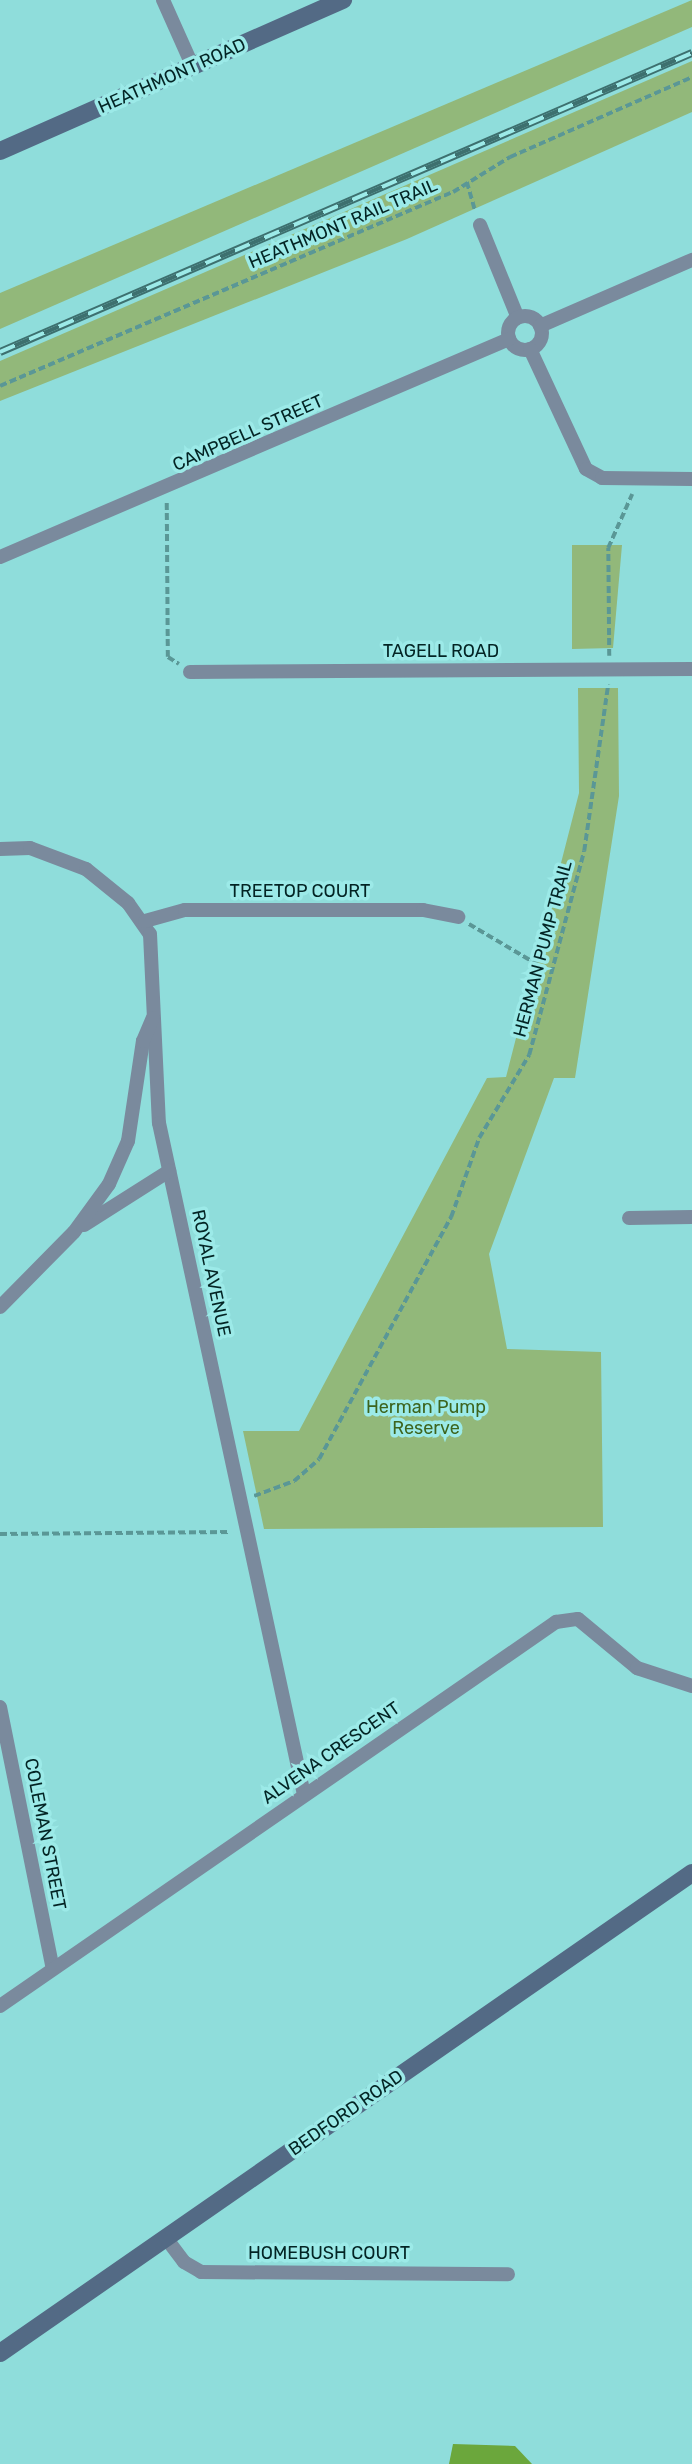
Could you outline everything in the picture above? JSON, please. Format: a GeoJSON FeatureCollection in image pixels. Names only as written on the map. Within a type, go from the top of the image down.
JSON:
{"type":"FeatureCollection","features":[{"type":"Feature","properties":{"kind":"main road","name":"HEATHMONT ROAD"},"geometry":{"type":"LineString","coordinates":[[0,151],[343,0]]}},
{"type":"Feature","properties":{"kind":"main road","name":"BEDFORD ROAD"},"geometry":{"type":"LineString","coordinates":[[0,2353],[692,1873]]}},
{"type":"Feature","properties":{"kind":"street"},"geometry":{"type":"LineString","coordinates":[[163,0],[193,67]]}},
{"type":"Feature","properties":{"kind":"street"},"geometry":{"type":"LineString","coordinates":[[480,225],[518,318],[509,338],[530,349],[586,469],[602,478],[692,479]]}},
{"type":"Feature","properties":{"kind":"street"},"geometry":{"type":"LineString","coordinates":[[518,318],[540,326],[692,260]]}},
{"type":"Feature","properties":{"kind":"street"},"geometry":{"type":"LineString","coordinates":[[530,349],[541,337],[540,326]]}},
{"type":"Feature","properties":{"kind":"street","name":"CAMPBELL STREET"},"geometry":{"type":"LineString","coordinates":[[0,557],[167,490],[509,338]]}},
{"type":"Feature","properties":{"kind":"street","name":"TAGELL ROAD"},"geometry":{"type":"LineString","coordinates":[[190,672],[692,669]]}},
{"type":"Feature","properties":{"kind":"street"},"geometry":{"type":"LineString","coordinates":[[0,849],[30,848],[71,861],[145,921]]}},
{"type":"Feature","properties":{"kind":"street","name":"TREETOP COURT"},"geometry":{"type":"LineString","coordinates":[[145,921],[186,910],[423,910],[458,917]]}},
{"type":"Feature","properties":{"kind":"street","name":"ROYAL AVENUE"},"geometry":{"type":"LineString","coordinates":[[145,921],[153,947],[159,1123],[304,1795]]}},
{"type":"Feature","properties":{"kind":"street"},"geometry":{"type":"LineString","coordinates":[[0,1307],[74,1232],[110,1184],[128,1141],[142,1041],[154,1016]]}},
{"type":"Feature","properties":{"kind":"street"},"geometry":{"type":"LineString","coordinates":[[74,1232],[169,1171]]}},
{"type":"Feature","properties":{"kind":"street"},"geometry":{"type":"LineString","coordinates":[[629,1217],[692,1217]]}},
{"type":"Feature","properties":{"kind":"street","name":"ALVENA CRESCENT"},"geometry":{"type":"LineString","coordinates":[[0,2006],[304,1795],[568,1618],[586,1623],[637,1668],[692,1686]]}},
{"type":"Feature","properties":{"kind":"street","name":"COLEMAN STREET"},"geometry":{"type":"LineString","coordinates":[[0,1707],[53,1969]]}},
{"type":"Feature","properties":{"kind":"street","name":"HOMEBUSH COURT"},"geometry":{"type":"LineString","coordinates":[[166,2238],[184,2262],[201,2272],[508,2274]]}},
{"type":"Feature","properties":{"kind":"path","name":"HEATHMONT RAIL TRAIL"},"geometry":{"type":"LineString","coordinates":[[0,386],[467,182],[692,77]]}},
{"type":"Feature","properties":{"kind":"path"},"geometry":{"type":"LineString","coordinates":[[467,182],[480,225]]}},
{"type":"Feature","properties":{"kind":"path","name":"HERMAN PUMP TRAIL"},"geometry":{"type":"LineString","coordinates":[[240,1501],[294,1481],[319,1459],[451,1217],[479,1138],[529,1055],[584,850],[609,669],[608,548],[638,479]]}},
{"type":"Feature","properties":{"kind":"path"},"geometry":{"type":"LineString","coordinates":[[167,490],[168,657],[190,672]]}},
{"type":"Feature","properties":{"kind":"path"},"geometry":{"type":"LineString","coordinates":[[458,917],[552,973]]}},
{"type":"Feature","properties":{"kind":"path"},"geometry":{"type":"LineString","coordinates":[[0,1534],[238,1532]]}},
{"type":"Feature","properties":{"kind":"green space"},"geometry":{"type":"Polygon","coordinates":[[[692,0],[692,27],[0,329],[0,293],[692,0]]]}},
{"type":"Feature","properties":{"kind":"green space"},"geometry":{"type":"Polygon","coordinates":[[[692,61],[692,112],[407,239],[0,401],[0,361],[692,61]]]}},
{"type":"Feature","properties":{"kind":"green space"},"geometry":{"type":"Polygon","coordinates":[[[572,545],[622,545],[613,648],[572,649],[572,545]]]}},
{"type":"Feature","properties":{"kind":"green space","name":"Herman Pump Reserve"},"geometry":{"type":"Polygon","coordinates":[[[578,688],[618,688],[619,796],[575,1078],[554,1078],[489,1254],[507,1349],[601,1352],[603,1527],[264,1529],[243,1431],[299,1431],[487,1078],[506,1077],[579,793],[578,688]]]}},
{"type":"Feature","properties":{"kind":"green space"},"geometry":{"type":"Polygon","coordinates":[[[453,2444],[515,2446],[532,2464],[449,2464],[453,2444]]]}},
{"type":"Feature","properties":{"kind":"railway"},"geometry":{"type":"LineString","coordinates":[[0,352],[692,53]]}}]}
